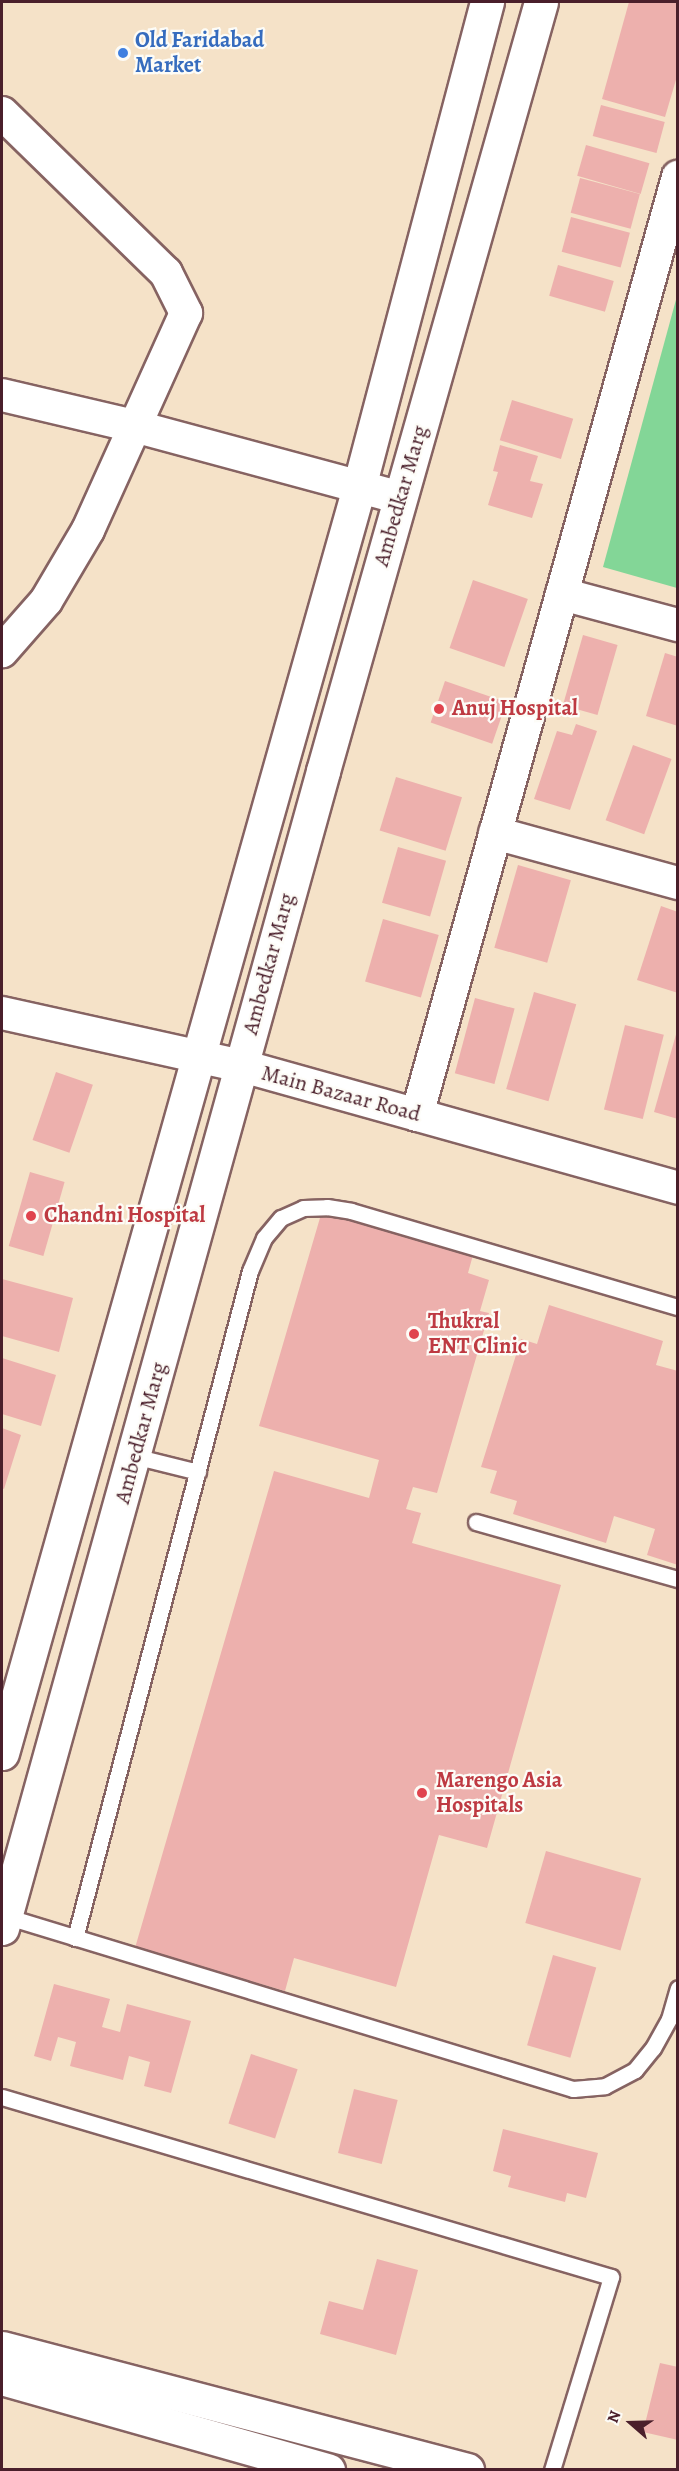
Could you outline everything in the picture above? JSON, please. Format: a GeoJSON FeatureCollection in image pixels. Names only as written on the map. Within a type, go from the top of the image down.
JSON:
{"type":"FeatureCollection","features":[{"type":"Feature","properties":{"kind":"street","name":"Ambedkar Marg"},"geometry":{"type":"LineString","coordinates":[[2,1753],[359,487],[487,2]]}},
{"type":"Feature","properties":{"kind":"street","name":"Ambedkar Marg"},"geometry":{"type":"LineString","coordinates":[[3,1922],[400,498],[541,2]]}},
{"type":"Feature","properties":{"kind":"street"},"geometry":{"type":"LineString","coordinates":[[2,113],[166,273],[186,314],[88,530],[46,601],[2,651]]}},
{"type":"Feature","properties":{"kind":"street"},"geometry":{"type":"LineString","coordinates":[[417,1115],[562,594],[672,220],[678,177]]}},
{"type":"Feature","properties":{"kind":"street"},"geometry":{"type":"LineString","coordinates":[[2,395],[134,426],[400,498]]}},
{"type":"Feature","properties":{"kind":"street"},"geometry":{"type":"LineString","coordinates":[[562,594],[678,625]]}},
{"type":"Feature","properties":{"kind":"street"},"geometry":{"type":"LineString","coordinates":[[495,833],[678,883]]}},
{"type":"Feature","properties":{"kind":"street","name":"Main Bazaar Road"},"geometry":{"type":"LineString","coordinates":[[2,1013],[242,1066],[678,1188]]}},
{"type":"Feature","properties":{"kind":"street"},"geometry":{"type":"LineString","coordinates":[[2,2356],[328,2469]]}},
{"type":"Feature","properties":{"kind":"street"},"geometry":{"type":"LineString","coordinates":[[2,2356],[467,2469]]}},
{"type":"Feature","properties":{"kind":"lane"},"geometry":{"type":"LineString","coordinates":[[75,1938],[250,1271],[264,1238],[281,1218],[303,1208],[327,1207],[351,1211],[678,1307]]}},
{"type":"Feature","properties":{"kind":"lane"},"geometry":{"type":"LineString","coordinates":[[134,1456],[198,1472]]}},
{"type":"Feature","properties":{"kind":"lane"},"geometry":{"type":"LineString","coordinates":[[476,1522],[678,1579]]}},
{"type":"Feature","properties":{"kind":"lane"},"geometry":{"type":"LineString","coordinates":[[3,1922],[75,1938],[573,2089],[605,2086],[635,2070],[653,2048],[669,2019],[678,1988]]}},
{"type":"Feature","properties":{"kind":"lane"},"geometry":{"type":"LineString","coordinates":[[2,2097],[610,2277],[552,2469]]}},
{"type":"Feature","properties":{"kind":"green space"},"geometry":{"type":"Polygon","coordinates":[[[677,296],[678,588],[603,567],[677,296]]]}},
{"type":"Feature","properties":{"kind":"building"},"geometry":{"type":"Polygon","coordinates":[[[629,2],[678,2],[678,73],[665,117],[602,99],[629,2]]]}},
{"type":"Feature","properties":{"kind":"building"},"geometry":{"type":"Polygon","coordinates":[[[601,105],[665,122],[656,153],[593,136],[601,105]]]}},
{"type":"Feature","properties":{"kind":"building"},"geometry":{"type":"Polygon","coordinates":[[[586,145],[649,163],[641,194],[577,176],[586,145]]]}},
{"type":"Feature","properties":{"kind":"building"},"geometry":{"type":"Polygon","coordinates":[[[580,178],[640,194],[631,229],[571,213],[580,178]]]}},
{"type":"Feature","properties":{"kind":"building"},"geometry":{"type":"Polygon","coordinates":[[[571,217],[630,233],[621,268],[562,252],[571,217]]]}},
{"type":"Feature","properties":{"kind":"building"},"geometry":{"type":"Polygon","coordinates":[[[558,265],[614,281],[605,312],[549,296],[558,265]]]}},
{"type":"Feature","properties":{"kind":"building"},"geometry":{"type":"Polygon","coordinates":[[[512,400],[573,419],[561,459],[500,440],[512,400]]]}},
{"type":"Feature","properties":{"kind":"building"},"geometry":{"type":"Polygon","coordinates":[[[500,445],[538,456],[530,481],[543,484],[532,518],[488,505],[498,472],[493,471],[500,445]]]}},
{"type":"Feature","properties":{"kind":"building"},"geometry":{"type":"Polygon","coordinates":[[[473,580],[528,599],[504,667],[450,648],[473,580]]]}},
{"type":"Feature","properties":{"kind":"building"},"geometry":{"type":"Polygon","coordinates":[[[583,635],[618,645],[597,715],[563,705],[583,635]]]}},
{"type":"Feature","properties":{"kind":"building"},"geometry":{"type":"Polygon","coordinates":[[[665,653],[678,657],[678,726],[646,716],[665,653]]]}},
{"type":"Feature","properties":{"kind":"building"},"geometry":{"type":"Polygon","coordinates":[[[445,681],[506,702],[492,744],[431,723],[445,681]]]}},
{"type":"Feature","properties":{"kind":"building"},"geometry":{"type":"Polygon","coordinates":[[[576,724],[597,731],[570,810],[534,799],[557,731],[572,735],[576,724]]]}},
{"type":"Feature","properties":{"kind":"building"},"geometry":{"type":"Polygon","coordinates":[[[633,745],[672,759],[644,834],[606,820],[633,745]]]}},
{"type":"Feature","properties":{"kind":"building"},"geometry":{"type":"Polygon","coordinates":[[[396,777],[462,797],[446,851],[380,831],[396,777]]]}},
{"type":"Feature","properties":{"kind":"building"},"geometry":{"type":"Polygon","coordinates":[[[398,847],[446,861],[430,917],[382,903],[398,847]]]}},
{"type":"Feature","properties":{"kind":"building"},"geometry":{"type":"Polygon","coordinates":[[[518,865],[571,880],[547,963],[494,948],[518,865]]]}},
{"type":"Feature","properties":{"kind":"building"},"geometry":{"type":"Polygon","coordinates":[[[661,906],[678,912],[678,993],[637,980],[661,906]]]}},
{"type":"Feature","properties":{"kind":"building"},"geometry":{"type":"Polygon","coordinates":[[[383,919],[439,935],[421,997],[365,981],[383,919]]]}},
{"type":"Feature","properties":{"kind":"building"},"geometry":{"type":"Polygon","coordinates":[[[534,992],[576,1004],[548,1101],[506,1089],[534,992]]]}},
{"type":"Feature","properties":{"kind":"building"},"geometry":{"type":"Polygon","coordinates":[[[475,998],[515,1009],[494,1084],[455,1073],[475,998]]]}},
{"type":"Feature","properties":{"kind":"building"},"geometry":{"type":"Polygon","coordinates":[[[625,1025],[664,1035],[643,1119],[604,1109],[625,1025]]]}},
{"type":"Feature","properties":{"kind":"building"},"geometry":{"type":"Polygon","coordinates":[[[678,1031],[678,1119],[654,1112],[678,1031]]]}},
{"type":"Feature","properties":{"kind":"building"},"geometry":{"type":"Polygon","coordinates":[[[56,1072],[93,1085],[69,1153],[33,1140],[56,1072]]]}},
{"type":"Feature","properties":{"kind":"building"},"geometry":{"type":"Polygon","coordinates":[[[30,1172],[65,1182],[43,1256],[9,1246],[30,1172]]]}},
{"type":"Feature","properties":{"kind":"building"},"geometry":{"type":"Polygon","coordinates":[[[322,1211],[473,1255],[468,1273],[489,1280],[480,1311],[489,1313],[437,1493],[413,1487],[406,1509],[421,1513],[412,1543],[561,1585],[487,1848],[439,1835],[396,1987],[294,1958],[285,1991],[135,1948],[274,1471],[369,1498],[379,1460],[259,1426],[322,1211]]]}},
{"type":"Feature","properties":{"kind":"building"},"geometry":{"type":"Polygon","coordinates":[[[2,1279],[73,1298],[59,1352],[2,1336],[2,1279]]]}},
{"type":"Feature","properties":{"kind":"building"},"geometry":{"type":"Polygon","coordinates":[[[549,1305],[663,1341],[656,1365],[678,1371],[678,1565],[647,1555],[655,1529],[614,1516],[606,1543],[513,1514],[517,1501],[490,1493],[497,1471],[481,1467],[521,1339],[537,1344],[549,1305]]]}},
{"type":"Feature","properties":{"kind":"building"},"geometry":{"type":"Polygon","coordinates":[[[2,1358],[56,1375],[41,1426],[2,1414],[2,1358]]]}},
{"type":"Feature","properties":{"kind":"building"},"geometry":{"type":"Polygon","coordinates":[[[2,1428],[21,1435],[4,1489],[2,1488],[2,1428]]]}},
{"type":"Feature","properties":{"kind":"building"},"geometry":{"type":"Polygon","coordinates":[[[546,1851],[641,1878],[620,1950],[525,1923],[546,1851]]]}},
{"type":"Feature","properties":{"kind":"building"},"geometry":{"type":"Polygon","coordinates":[[[553,1955],[596,1967],[570,2058],[527,2045],[553,1955]]]}},
{"type":"Feature","properties":{"kind":"building"},"geometry":{"type":"Polygon","coordinates":[[[54,1984],[110,1999],[102,2027],[120,2032],[127,2004],[191,2021],[171,2093],[144,2086],[150,2062],[129,2056],[123,2080],[70,2066],[76,2042],[58,2037],[51,2061],[34,2056],[54,1984]]]}},
{"type":"Feature","properties":{"kind":"building"},"geometry":{"type":"Polygon","coordinates":[[[251,2054],[298,2069],[275,2139],[228,2123],[251,2054]]]}},
{"type":"Feature","properties":{"kind":"building"},"geometry":{"type":"Polygon","coordinates":[[[354,2089],[398,2100],[382,2164],[338,2153],[354,2089]]]}},
{"type":"Feature","properties":{"kind":"building"},"geometry":{"type":"Polygon","coordinates":[[[503,2129],[598,2153],[586,2198],[567,2193],[565,2202],[508,2187],[511,2176],[493,2171],[503,2129]]]}},
{"type":"Feature","properties":{"kind":"building"},"geometry":{"type":"Polygon","coordinates":[[[377,2259],[418,2270],[396,2355],[320,2334],[329,2301],[363,2310],[377,2259]]]}},
{"type":"Feature","properties":{"kind":"building"},"geometry":{"type":"Polygon","coordinates":[[[660,2363],[678,2367],[678,2440],[643,2432],[660,2363]]]}},
{"type":"Feature","properties":{"kind":"place","name":"Old Faridabad Market"},"geometry":{"type":"Point","coordinates":[123,53]}},
{"type":"Feature","properties":{"kind":"place","name":"Anuj Hospital"},"geometry":{"type":"Point","coordinates":[439,709]}},
{"type":"Feature","properties":{"kind":"place","name":"Chandni Hospital"},"geometry":{"type":"Point","coordinates":[31,1216]}},
{"type":"Feature","properties":{"kind":"place","name":"Thukral ENT Clinic"},"geometry":{"type":"Point","coordinates":[414,1334]}},
{"type":"Feature","properties":{"kind":"place","name":"Marengo Asia Hospitals"},"geometry":{"type":"Point","coordinates":[422,1793]}}]}
